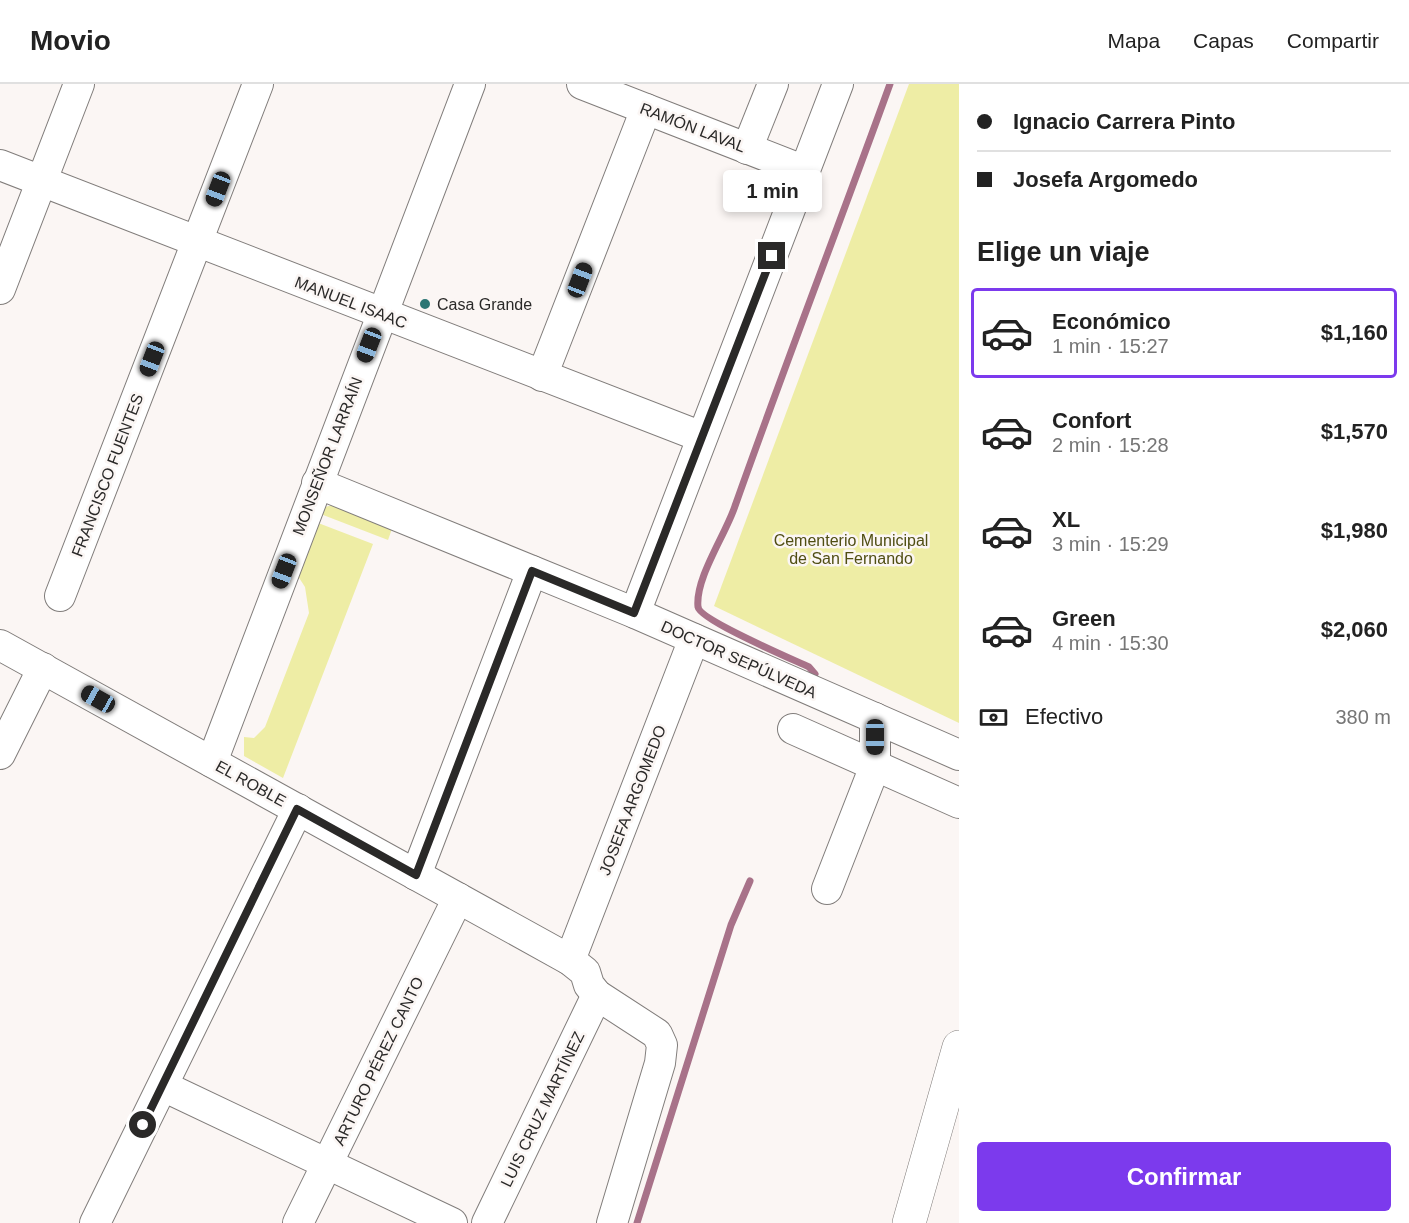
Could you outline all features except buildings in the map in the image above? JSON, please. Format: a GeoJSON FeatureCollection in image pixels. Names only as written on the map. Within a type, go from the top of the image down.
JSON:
{"type":"FeatureCollection","features":[{"type":"Feature","properties":{"kind":"main road"},"geometry":{"type":"LineString","coordinates":[[909,1223],[959,1047]]}},
{"type":"Feature","properties":{"kind":"street"},"geometry":{"type":"LineString","coordinates":[[0,289],[79,84]]}},
{"type":"Feature","properties":{"kind":"street","name":"FRANCISCO FUENTES"},"geometry":{"type":"LineString","coordinates":[[60,596],[258,84]]}},
{"type":"Feature","properties":{"kind":"street","name":"MONSEÑOR LARRAÍN"},"geometry":{"type":"LineString","coordinates":[[212,762],[470,84]]}},
{"type":"Feature","properties":{"kind":"street","name":"RAMÓN LAVAL"},"geometry":{"type":"LineString","coordinates":[[582,84],[805,171]]}},
{"type":"Feature","properties":{"kind":"street"},"geometry":{"type":"LineString","coordinates":[[747,148],[773,84]]}},
{"type":"Feature","properties":{"kind":"street"},"geometry":{"type":"LineString","coordinates":[[634,613],[838,84]]}},
{"type":"Feature","properties":{"kind":"street"},"geometry":{"type":"LineString","coordinates":[[542,376],[646,109]]}},
{"type":"Feature","properties":{"kind":"street","name":"MANUEL ISAAC"},"geometry":{"type":"LineString","coordinates":[[0,165],[381,315],[702,437]]}},
{"type":"Feature","properties":{"kind":"street","name":"DOCTOR SEPÚLVEDA"},"geometry":{"type":"LineString","coordinates":[[317,483],[634,613],[959,755]]}},
{"type":"Feature","properties":{"kind":"street"},"geometry":{"type":"LineString","coordinates":[[416,875],[532,571]]}},
{"type":"Feature","properties":{"kind":"street","name":"JOSEFA ARGOMEDO"},"geometry":{"type":"LineString","coordinates":[[570,960],[694,639]]}},
{"type":"Feature","properties":{"kind":"street","name":"EL ROBLE"},"geometry":{"type":"LineString","coordinates":[[0,645],[570,960],[585,972],[589,985],[597,995],[657,1034],[661,1040],[662,1052],[612,1223]]}},
{"type":"Feature","properties":{"kind":"street"},"geometry":{"type":"LineString","coordinates":[[0,754],[43,668]]}},
{"type":"Feature","properties":{"kind":"street"},"geometry":{"type":"LineString","coordinates":[[827,890],[875,766],[875,718]]}},
{"type":"Feature","properties":{"kind":"street"},"geometry":{"type":"LineString","coordinates":[[793,729],[959,803]]}},
{"type":"Feature","properties":{"kind":"street"},"geometry":{"type":"LineString","coordinates":[[95,1223],[297,809]]}},
{"type":"Feature","properties":{"kind":"street","name":"ARTURO PÉREZ CANTO"},"geometry":{"type":"LineString","coordinates":[[298,1223],[458,898]]}},
{"type":"Feature","properties":{"kind":"street","name":"LUIS CRUZ MARTÍNEZ"},"geometry":{"type":"LineString","coordinates":[[487,1223],[597,995]]}},
{"type":"Feature","properties":{"kind":"street"},"geometry":{"type":"LineString","coordinates":[[163,1086],[328,1162],[452,1223]]}},
{"type":"Feature","properties":{"kind":"green space","name":"Cementerio Municipal de San Fernando"},"geometry":{"type":"Polygon","coordinates":[[[909,84],[959,84],[959,723],[714,606],[909,84]]]}},
{"type":"Feature","properties":{"kind":"green space"},"geometry":{"type":"Polygon","coordinates":[[[337,504],[393,526],[388,540],[318,513],[325,507],[337,504]]]}},
{"type":"Feature","properties":{"kind":"green space"},"geometry":{"type":"Polygon","coordinates":[[[313,521],[373,544],[283,778],[244,756],[244,737],[254,738],[265,727],[309,613],[305,587],[294,570],[313,521]]]}},
{"type":"Feature","properties":{"kind":"waterway"},"geometry":{"type":"LineString","coordinates":[[815,674],[809,667],[714,621],[698,607],[698,595],[706,570],[731,517],[890,84]]}},
{"type":"Feature","properties":{"kind":"waterway"},"geometry":{"type":"LineString","coordinates":[[637,1223],[731,925],[750,881]]}},
{"type":"Feature","properties":{"kind":"place","name":"Casa Grande"},"geometry":{"type":"Point","coordinates":[425,304]}},
{"type":"Feature","properties":{"kind":"route"},"geometry":{"type":"LineString","coordinates":[[143,1125],[297,809],[416,875],[532,571],[634,613],[772,256]]}}]}
